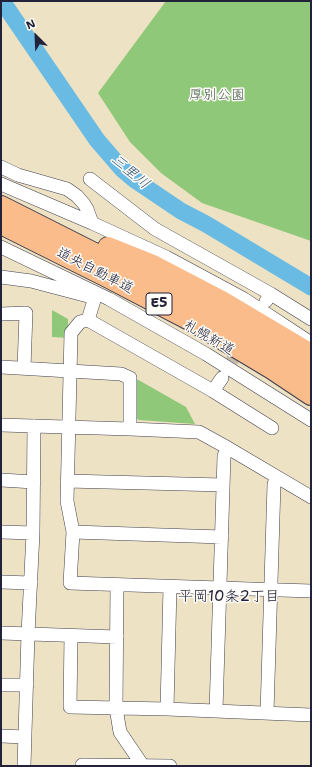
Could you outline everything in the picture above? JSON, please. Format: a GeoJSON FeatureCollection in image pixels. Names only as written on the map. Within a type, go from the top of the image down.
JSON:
{"type":"FeatureCollection","features":[{"type":"Feature","properties":{"kind":"highway"},"geometry":{"type":"LineString","coordinates":[[1,212],[132,256],[153,265],[222,300],[311,354]]}},
{"type":"Feature","properties":{"kind":"highway","name":"道央自動車道"},"geometry":{"type":"LineString","coordinates":[[1,212],[116,264],[200,308],[311,376]]}},
{"type":"Feature","properties":{"kind":"highway","name":"道央自動車道"},"geometry":{"type":"LineString","coordinates":[[1,212],[107,277],[195,324],[272,369],[311,395]]}},
{"type":"Feature","properties":{"kind":"street"},"geometry":{"type":"LineString","coordinates":[[1,167],[18,175],[67,189],[77,196],[84,204],[92,223]]}},
{"type":"Feature","properties":{"kind":"street"},"geometry":{"type":"LineString","coordinates":[[90,179],[155,229],[271,294],[311,319]]}},
{"type":"Feature","properties":{"kind":"street"},"geometry":{"type":"LineString","coordinates":[[1,184],[166,257],[244,299],[311,343]]}},
{"type":"Feature","properties":{"kind":"street","name":"札幌新道"},"geometry":{"type":"LineString","coordinates":[[1,247],[109,299],[206,354],[311,420]]}},
{"type":"Feature","properties":{"kind":"street"},"geometry":{"type":"LineString","coordinates":[[1,277],[31,281],[109,299]]}},
{"type":"Feature","properties":{"kind":"street"},"geometry":{"type":"LineString","coordinates":[[263,306],[271,294]]}},
{"type":"Feature","properties":{"kind":"street"},"geometry":{"type":"LineString","coordinates":[[88,320],[95,297]]}},
{"type":"Feature","properties":{"kind":"street"},"geometry":{"type":"LineString","coordinates":[[1,314],[26,313],[24,368]]}},
{"type":"Feature","properties":{"kind":"street"},"geometry":{"type":"LineString","coordinates":[[272,428],[213,391],[88,320],[80,322],[71,333],[67,481],[67,501],[73,532],[70,583],[311,591]]}},
{"type":"Feature","properties":{"kind":"street"},"geometry":{"type":"LineString","coordinates":[[1,368],[121,374],[130,378],[130,429]]}},
{"type":"Feature","properties":{"kind":"street"},"geometry":{"type":"LineString","coordinates":[[213,391],[222,378]]}},
{"type":"Feature","properties":{"kind":"street"},"geometry":{"type":"LineString","coordinates":[[1,425],[199,432],[311,497]]}},
{"type":"Feature","properties":{"kind":"street"},"geometry":{"type":"LineString","coordinates":[[24,766],[33,533],[34,426]]}},
{"type":"Feature","properties":{"kind":"street"},"geometry":{"type":"LineString","coordinates":[[216,711],[224,456],[228,448]]}},
{"type":"Feature","properties":{"kind":"street"},"geometry":{"type":"LineString","coordinates":[[267,713],[274,484],[277,477]]}},
{"type":"Feature","properties":{"kind":"street"},"geometry":{"type":"LineString","coordinates":[[1,480],[34,482]]}},
{"type":"Feature","properties":{"kind":"street"},"geometry":{"type":"LineString","coordinates":[[67,481],[224,485]]}},
{"type":"Feature","properties":{"kind":"street"},"geometry":{"type":"LineString","coordinates":[[1,532],[33,533]]}},
{"type":"Feature","properties":{"kind":"street"},"geometry":{"type":"LineString","coordinates":[[73,532],[222,538]]}},
{"type":"Feature","properties":{"kind":"street"},"geometry":{"type":"LineString","coordinates":[[1,582],[31,583]]}},
{"type":"Feature","properties":{"kind":"street"},"geometry":{"type":"LineString","coordinates":[[117,585],[116,708],[120,732],[143,766]]}},
{"type":"Feature","properties":{"kind":"street"},"geometry":{"type":"LineString","coordinates":[[167,709],[170,587]]}},
{"type":"Feature","properties":{"kind":"street"},"geometry":{"type":"LineString","coordinates":[[1,633],[116,636]]}},
{"type":"Feature","properties":{"kind":"street"},"geometry":{"type":"LineString","coordinates":[[71,636],[70,707],[167,709],[311,715]]}},
{"type":"Feature","properties":{"kind":"street"},"geometry":{"type":"LineString","coordinates":[[1,684],[27,685]]}},
{"type":"Feature","properties":{"kind":"street"},"geometry":{"type":"LineString","coordinates":[[1,736],[25,737]]}},
{"type":"Feature","properties":{"kind":"street"},"geometry":{"type":"LineString","coordinates":[[82,766],[170,766]]}},
{"type":"Feature","properties":{"kind":"green space","name":"厚別公園"},"geometry":{"type":"Polygon","coordinates":[[[166,1],[311,1],[311,241],[202,203],[161,173],[130,142],[98,93],[166,1]]]}},
{"type":"Feature","properties":{"kind":"green space"},"geometry":{"type":"Polygon","coordinates":[[[52,310],[68,319],[68,338],[52,337],[52,310]]]}},
{"type":"Feature","properties":{"kind":"green space"},"geometry":{"type":"Polygon","coordinates":[[[135,378],[186,407],[195,424],[139,420],[135,418],[135,378]]]}},
{"type":"Feature","properties":{"kind":"waterway","name":"三里川"},"geometry":{"type":"LineString","coordinates":[[2,1],[97,140],[122,169],[135,180],[181,211],[206,224],[311,287]]}},
{"type":"Feature","properties":{"kind":"tunnel"},"geometry":{"type":"LineString","coordinates":[[222,378],[242,343]]}},
{"type":"Feature","properties":{"kind":"district","name":"平岡10条2丁目"},"geometry":{"type":"Point","coordinates":[229,597]}}]}
